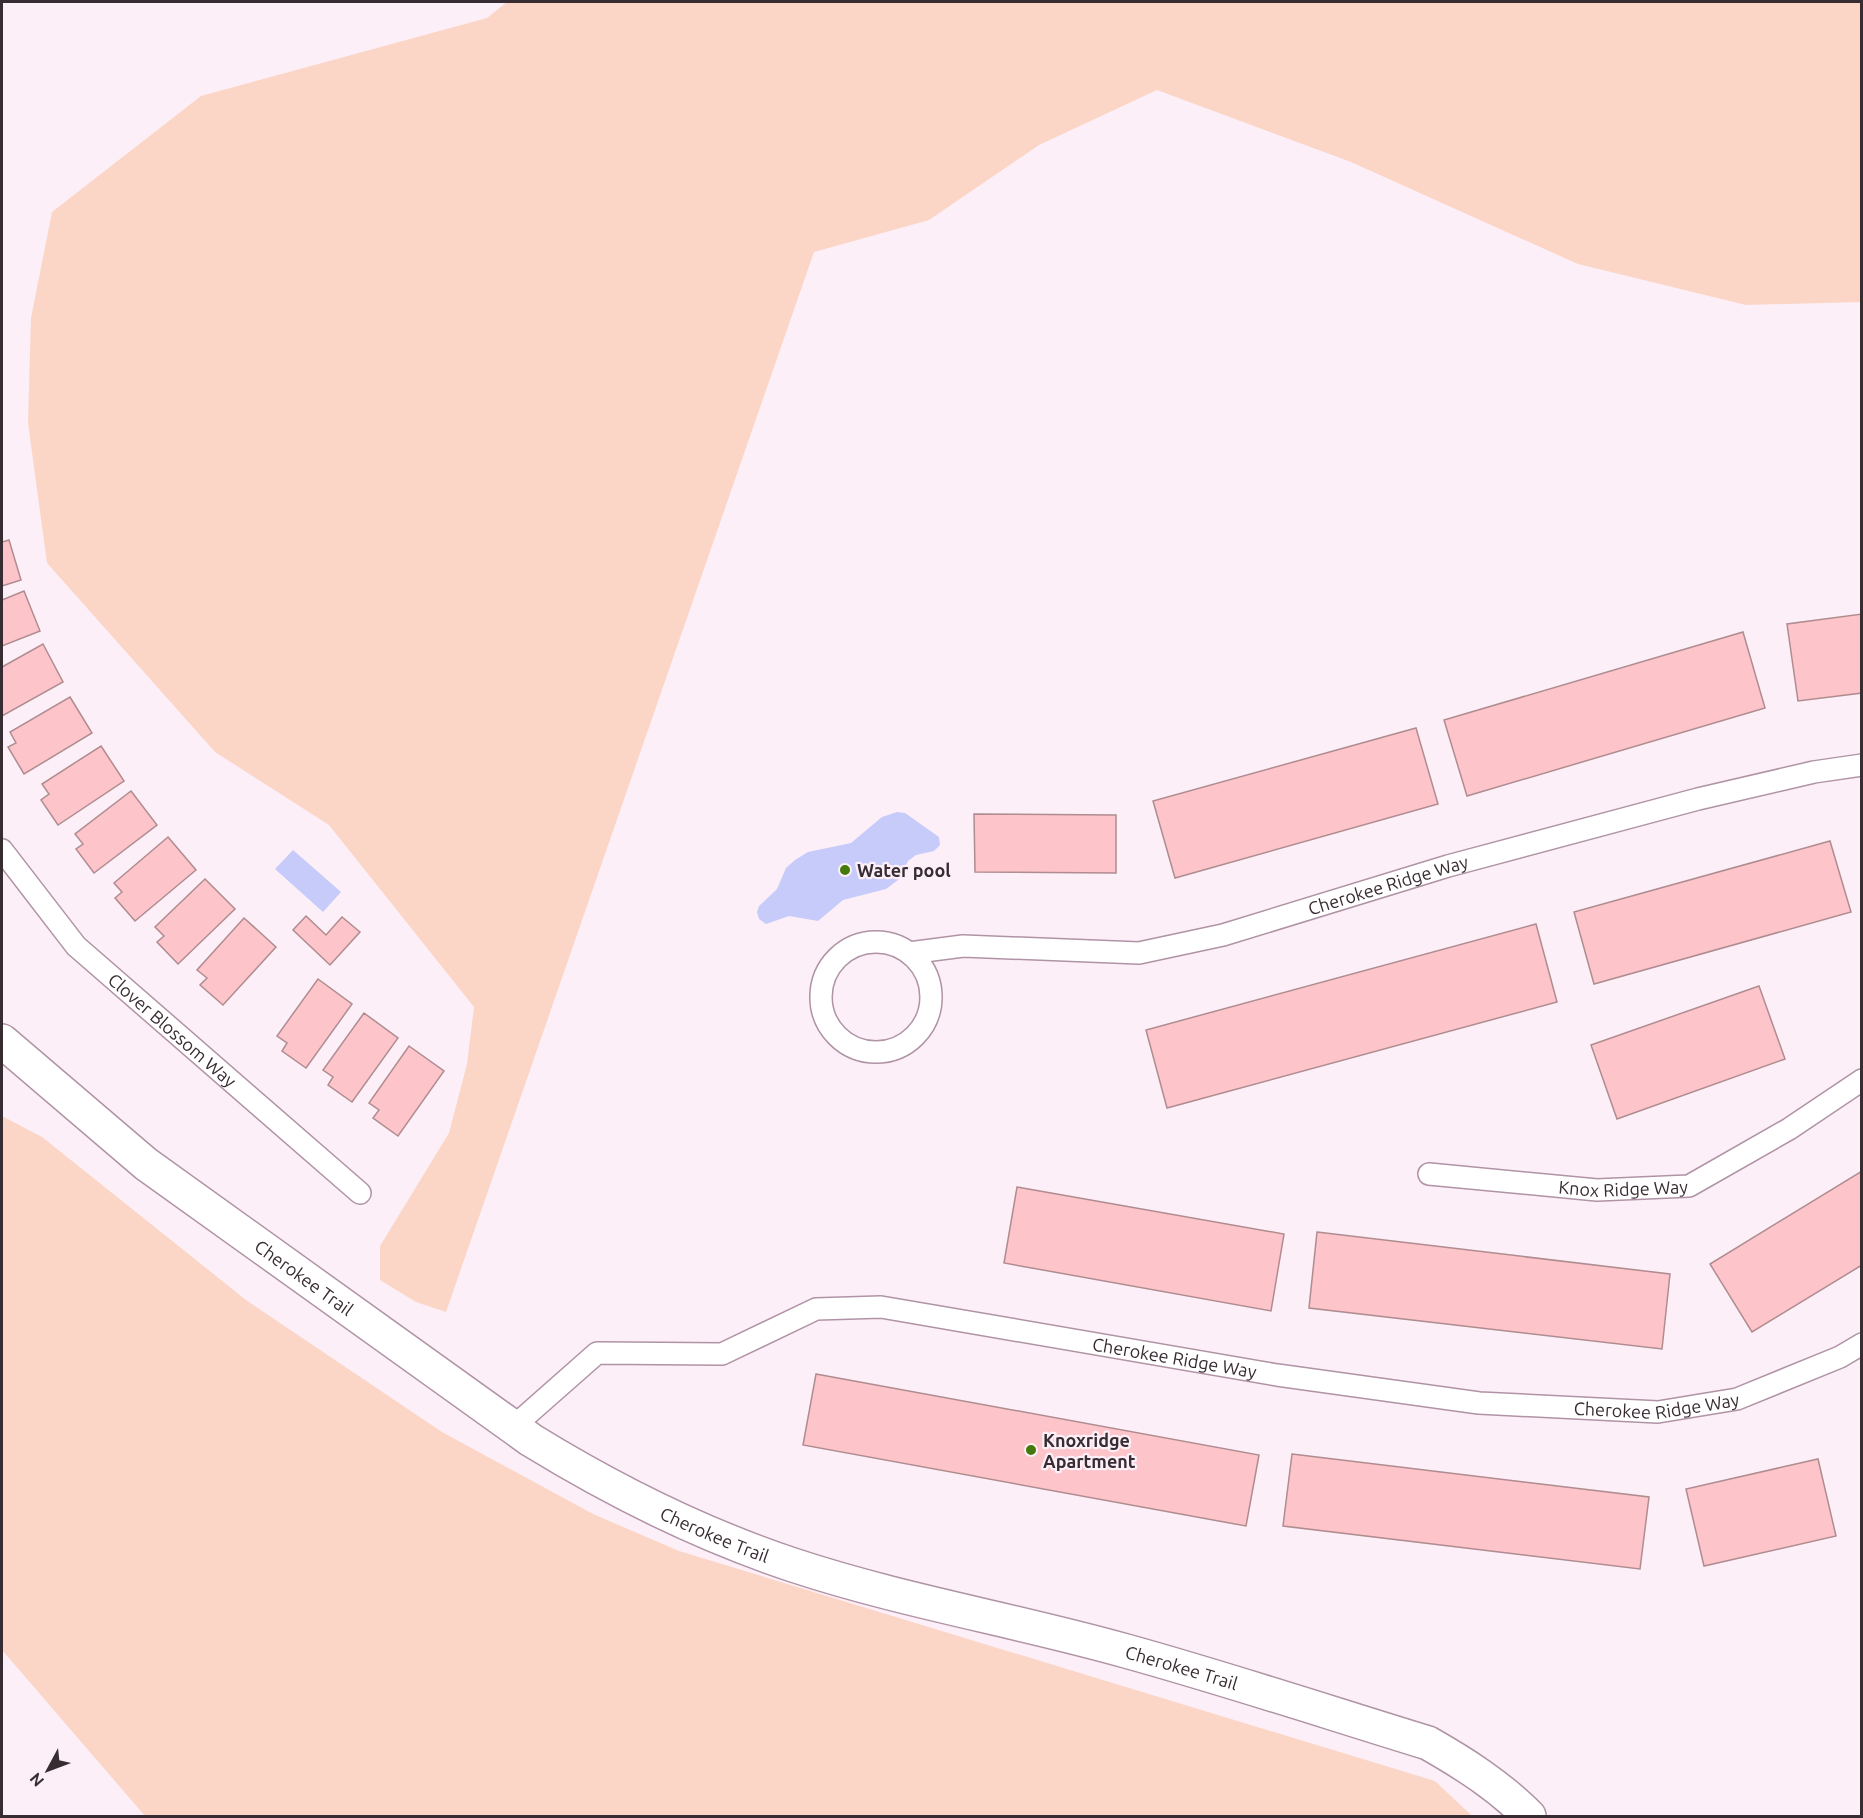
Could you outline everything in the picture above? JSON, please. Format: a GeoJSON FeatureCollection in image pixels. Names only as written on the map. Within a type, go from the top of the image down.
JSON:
{"type":"FeatureCollection","features":[{"type":"Feature","properties":{"kind":"street","name":"Cherokee Trail"},"geometry":{"type":"LineString","coordinates":[[2,1041],[146,1164],[513,1427],[590,1477],[689,1526],[794,1565],[912,1598],[1125,1651],[1428,1743],[1471,1767],[1510,1797],[1529,1816]]}},
{"type":"Feature","properties":{"kind":"lane","name":"Cherokee Ridge Way"},"geometry":{"type":"LineString","coordinates":[[909,953],[922,967],[930,984],[931,1003],[926,1021],[915,1036],[900,1047],[882,1052],[863,1051],[845,1044],[828,1024],[820,999],[823,981],[831,965],[843,952],[858,945],[876,942],[894,944],[909,953],[963,946],[1139,952],[1223,935],[1448,866],[1698,799],[1814,771],[1862,765]]}},
{"type":"Feature","properties":{"kind":"lane","name":"Clover Blossom Way"},"geometry":{"type":"LineString","coordinates":[[2,850],[76,946],[360,1193]]}},
{"type":"Feature","properties":{"kind":"lane","name":"Knox Ridge Way"},"geometry":{"type":"LineString","coordinates":[[1429,1174],[1597,1190],[1689,1186],[1789,1129],[1862,1080]]}},
{"type":"Feature","properties":{"kind":"lane","name":"Cherokee Ridge Way"},"geometry":{"type":"LineString","coordinates":[[513,1427],[597,1353],[722,1354],[816,1309],[881,1307],[1277,1376],[1479,1403],[1658,1412],[1737,1399],[1840,1357],[1862,1344]]}},
{"type":"Feature","properties":{"kind":"shaded area"},"geometry":{"type":"Polygon","coordinates":[[[507,2],[1861,2],[1861,302],[1746,305],[1578,264],[1351,162],[1157,90],[1039,145],[929,220],[814,252],[446,1312],[416,1302],[380,1280],[380,1246],[449,1133],[467,1064],[474,1007],[329,825],[215,752],[47,563],[28,423],[31,318],[52,212],[201,96],[487,18],[507,2]]]}},
{"type":"Feature","properties":{"kind":"shaded area"},"geometry":{"type":"Polygon","coordinates":[[[2,1116],[42,1137],[246,1300],[442,1432],[593,1514],[679,1551],[1435,1781],[1472,1816],[145,1816],[2,1650],[2,1116]]]}},
{"type":"Feature","properties":{"kind":"water","name":"Water pool"},"geometry":{"type":"Polygon","coordinates":[[[897,812],[905,813],[939,837],[940,845],[934,851],[916,855],[908,861],[898,880],[886,889],[843,900],[818,921],[789,916],[766,924],[759,919],[757,912],[759,906],[777,889],[786,868],[795,860],[808,852],[851,843],[882,817],[897,812]]]}},
{"type":"Feature","properties":{"kind":"water"},"geometry":{"type":"Polygon","coordinates":[[[293,850],[341,892],[323,912],[275,869],[293,850]]]}},
{"type":"Feature","properties":{"kind":"building"},"geometry":{"type":"Polygon","coordinates":[[[9,540],[21,580],[2,586],[2,542],[9,540]]]}},
{"type":"Feature","properties":{"kind":"building"},"geometry":{"type":"Polygon","coordinates":[[[24,591],[40,631],[2,646],[2,600],[24,591]]]}},
{"type":"Feature","properties":{"kind":"building"},"geometry":{"type":"Polygon","coordinates":[[[1862,614],[1862,693],[1798,701],[1787,624],[1862,614]]]}},
{"type":"Feature","properties":{"kind":"building"},"geometry":{"type":"Polygon","coordinates":[[[1743,632],[1765,708],[1467,796],[1444,720],[1743,632]]]}},
{"type":"Feature","properties":{"kind":"building"},"geometry":{"type":"Polygon","coordinates":[[[43,644],[63,682],[2,716],[2,667],[43,644]]]}},
{"type":"Feature","properties":{"kind":"building"},"geometry":{"type":"Polygon","coordinates":[[[70,697],[92,733],[24,774],[8,747],[16,743],[10,732],[70,697]]]}},
{"type":"Feature","properties":{"kind":"building"},"geometry":{"type":"Polygon","coordinates":[[[1416,728],[1438,804],[1175,878],[1153,801],[1416,728]]]}},
{"type":"Feature","properties":{"kind":"building"},"geometry":{"type":"Polygon","coordinates":[[[101,746],[124,781],[58,825],[41,800],[49,794],[42,784],[101,746]]]}},
{"type":"Feature","properties":{"kind":"building"},"geometry":{"type":"Polygon","coordinates":[[[131,791],[157,825],[94,873],[76,849],[83,844],[75,834],[131,791]]]}},
{"type":"Feature","properties":{"kind":"building"},"geometry":{"type":"Polygon","coordinates":[[[974,814],[1116,815],[1116,873],[975,872],[974,814]]]}},
{"type":"Feature","properties":{"kind":"building"},"geometry":{"type":"Polygon","coordinates":[[[168,837],[196,870],[135,921],[115,898],[122,892],[114,883],[168,837]]]}},
{"type":"Feature","properties":{"kind":"building"},"geometry":{"type":"Polygon","coordinates":[[[1830,841],[1851,912],[1594,984],[1574,912],[1830,841]]]}},
{"type":"Feature","properties":{"kind":"building"},"geometry":{"type":"Polygon","coordinates":[[[205,879],[235,909],[178,964],[157,942],[164,936],[155,927],[205,879]]]}},
{"type":"Feature","properties":{"kind":"building"},"geometry":{"type":"Polygon","coordinates":[[[306,916],[326,935],[342,917],[360,932],[330,965],[293,930],[306,916]]]}},
{"type":"Feature","properties":{"kind":"building"},"geometry":{"type":"Polygon","coordinates":[[[244,918],[276,947],[223,1005],[200,985],[207,978],[197,970],[244,918]]]}},
{"type":"Feature","properties":{"kind":"building"},"geometry":{"type":"Polygon","coordinates":[[[1536,924],[1557,1002],[1167,1108],[1146,1030],[1536,924]]]}},
{"type":"Feature","properties":{"kind":"building"},"geometry":{"type":"Polygon","coordinates":[[[318,979],[352,1004],[306,1068],[282,1051],[287,1043],[277,1036],[318,979]]]}},
{"type":"Feature","properties":{"kind":"building"},"geometry":{"type":"Polygon","coordinates":[[[1759,986],[1785,1059],[1617,1119],[1591,1045],[1759,986]]]}},
{"type":"Feature","properties":{"kind":"building"},"geometry":{"type":"Polygon","coordinates":[[[364,1013],[398,1038],[352,1102],[328,1085],[333,1077],[323,1070],[364,1013]]]}},
{"type":"Feature","properties":{"kind":"building"},"geometry":{"type":"Polygon","coordinates":[[[409,1046],[444,1071],[398,1136],[373,1118],[379,1110],[369,1103],[409,1046]]]}},
{"type":"Feature","properties":{"kind":"building"},"geometry":{"type":"Polygon","coordinates":[[[1862,1171],[1862,1265],[1752,1332],[1710,1264],[1862,1171]]]}},
{"type":"Feature","properties":{"kind":"building"},"geometry":{"type":"Polygon","coordinates":[[[1017,1187],[1284,1234],[1271,1311],[1004,1263],[1017,1187]]]}},
{"type":"Feature","properties":{"kind":"building"},"geometry":{"type":"Polygon","coordinates":[[[1317,1232],[1670,1274],[1662,1349],[1309,1308],[1317,1232]]]}},
{"type":"Feature","properties":{"kind":"building","name":"Knoxridge Apartment"},"geometry":{"type":"Polygon","coordinates":[[[816,1374],[1259,1455],[1246,1526],[803,1445],[816,1374]]]}},
{"type":"Feature","properties":{"kind":"building"},"geometry":{"type":"Polygon","coordinates":[[[1292,1454],[1649,1497],[1640,1569],[1283,1526],[1292,1454]]]}},
{"type":"Feature","properties":{"kind":"building"},"geometry":{"type":"Polygon","coordinates":[[[1818,1459],[1836,1536],[1704,1566],[1686,1489],[1818,1459]]]}},
{"type":"Feature","properties":{"kind":"place","name":"Water pool"},"geometry":{"type":"Point","coordinates":[845,870]}},
{"type":"Feature","properties":{"kind":"place","name":"Knoxridge Apartment"},"geometry":{"type":"Point","coordinates":[1031,1450]}}]}
